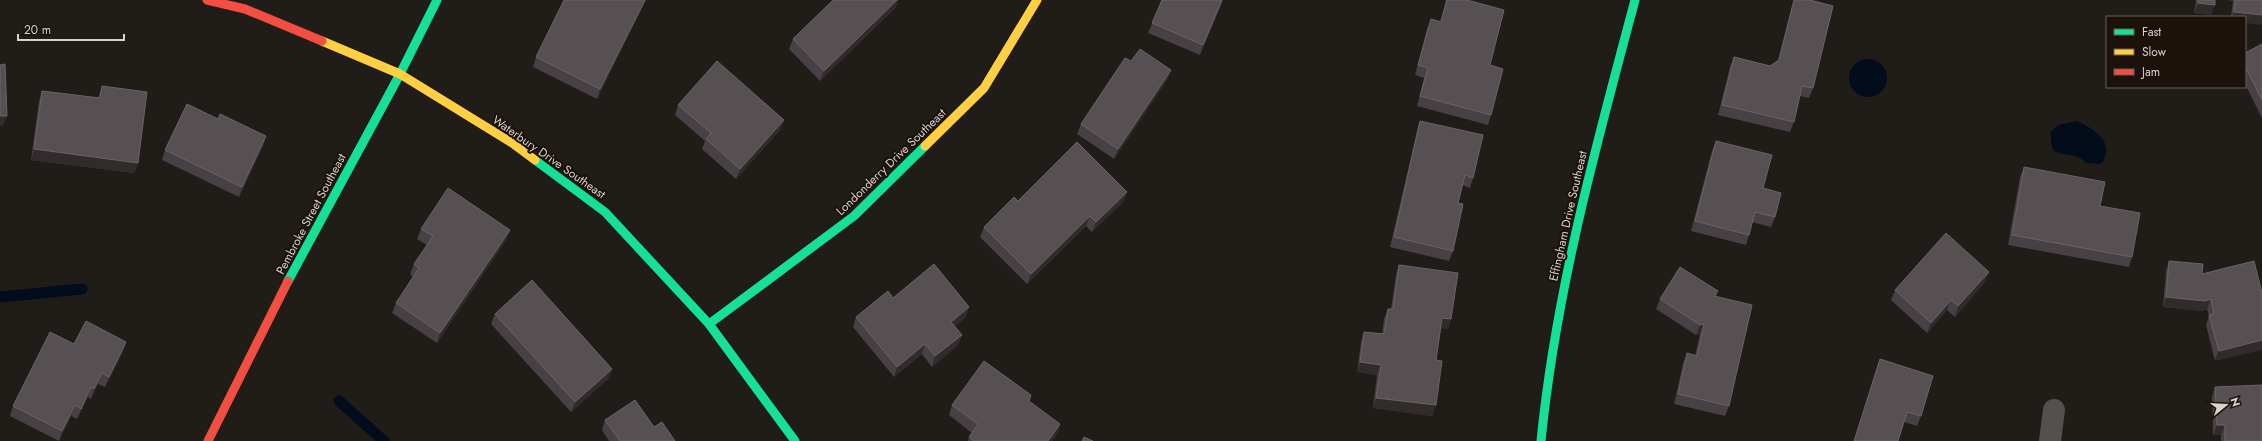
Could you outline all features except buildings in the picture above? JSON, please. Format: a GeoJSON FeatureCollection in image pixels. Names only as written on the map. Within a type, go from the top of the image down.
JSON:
{"type":"FeatureCollection","features":[{"type":"Feature","properties":{"kind":"street","name":"Waterbury Drive Southeast"},"geometry":{"type":"LineString","coordinates":[[208,0],[245,9],[400,74],[515,146],[606,212],[709,324],[795,441]]}},
{"type":"Feature","properties":{"kind":"street","name":"Pembroke Street Southeast"},"geometry":{"type":"LineString","coordinates":[[208,441],[292,272],[400,74],[437,0]]}},
{"type":"Feature","properties":{"kind":"street","name":"Londonderry Drive Southeast"},"geometry":{"type":"LineString","coordinates":[[709,324],[854,216],[984,88],[1037,0]]}},
{"type":"Feature","properties":{"kind":"street","name":"Effingham Drive Southeast"},"geometry":{"type":"LineString","coordinates":[[1542,441],[1551,361],[1571,249],[1635,0]]}},
{"type":"Feature","properties":{"kind":"street"},"geometry":{"type":"LineString","coordinates":[[2050,441],[2054,410]]}},
{"type":"Feature","properties":{"kind":"water"},"geometry":{"type":"Polygon","coordinates":[[[1864,59],[1872,59],[1882,64],[1886,71],[1886,85],[1882,92],[1872,97],[1864,97],[1854,92],[1852,89],[1849,82],[1849,74],[1854,64],[1857,62],[1864,59]]]}},
{"type":"Feature","properties":{"kind":"water"},"geometry":{"type":"Polygon","coordinates":[[[2077,121],[2090,128],[2105,143],[2105,156],[2101,164],[2086,163],[2078,157],[2054,151],[2051,144],[2051,132],[2058,125],[2077,121]]]}},
{"type":"Feature","properties":{"kind":"waterway"},"geometry":{"type":"LineString","coordinates":[[0,297],[82,289]]}},
{"type":"Feature","properties":{"kind":"waterway"},"geometry":{"type":"LineString","coordinates":[[339,401],[384,441]]}},
{"type":"Feature","properties":{"kind":"traffic: fast"},"geometry":{"type":"LineString","coordinates":[[288,281],[400,74],[437,0]]}},
{"type":"Feature","properties":{"kind":"traffic: fast"},"geometry":{"type":"LineString","coordinates":[[1541,441],[1548,385],[1567,274],[1592,164],[1635,0]]}},
{"type":"Feature","properties":{"kind":"traffic: fast"},"geometry":{"type":"LineString","coordinates":[[709,324],[854,216],[925,146]]}},
{"type":"Feature","properties":{"kind":"traffic: fast"},"geometry":{"type":"LineString","coordinates":[[535,160],[605,212],[709,324],[795,441]]}},
{"type":"Feature","properties":{"kind":"traffic: slow"},"geometry":{"type":"LineString","coordinates":[[925,146],[984,88],[1037,0]]}},
{"type":"Feature","properties":{"kind":"traffic: slow"},"geometry":{"type":"LineString","coordinates":[[322,41],[400,74],[512,143],[535,160]]}},
{"type":"Feature","properties":{"kind":"traffic: jam"},"geometry":{"type":"LineString","coordinates":[[207,0],[245,9],[322,41]]}},
{"type":"Feature","properties":{"kind":"traffic: jam"},"geometry":{"type":"LineString","coordinates":[[208,441],[288,281]]}}]}
